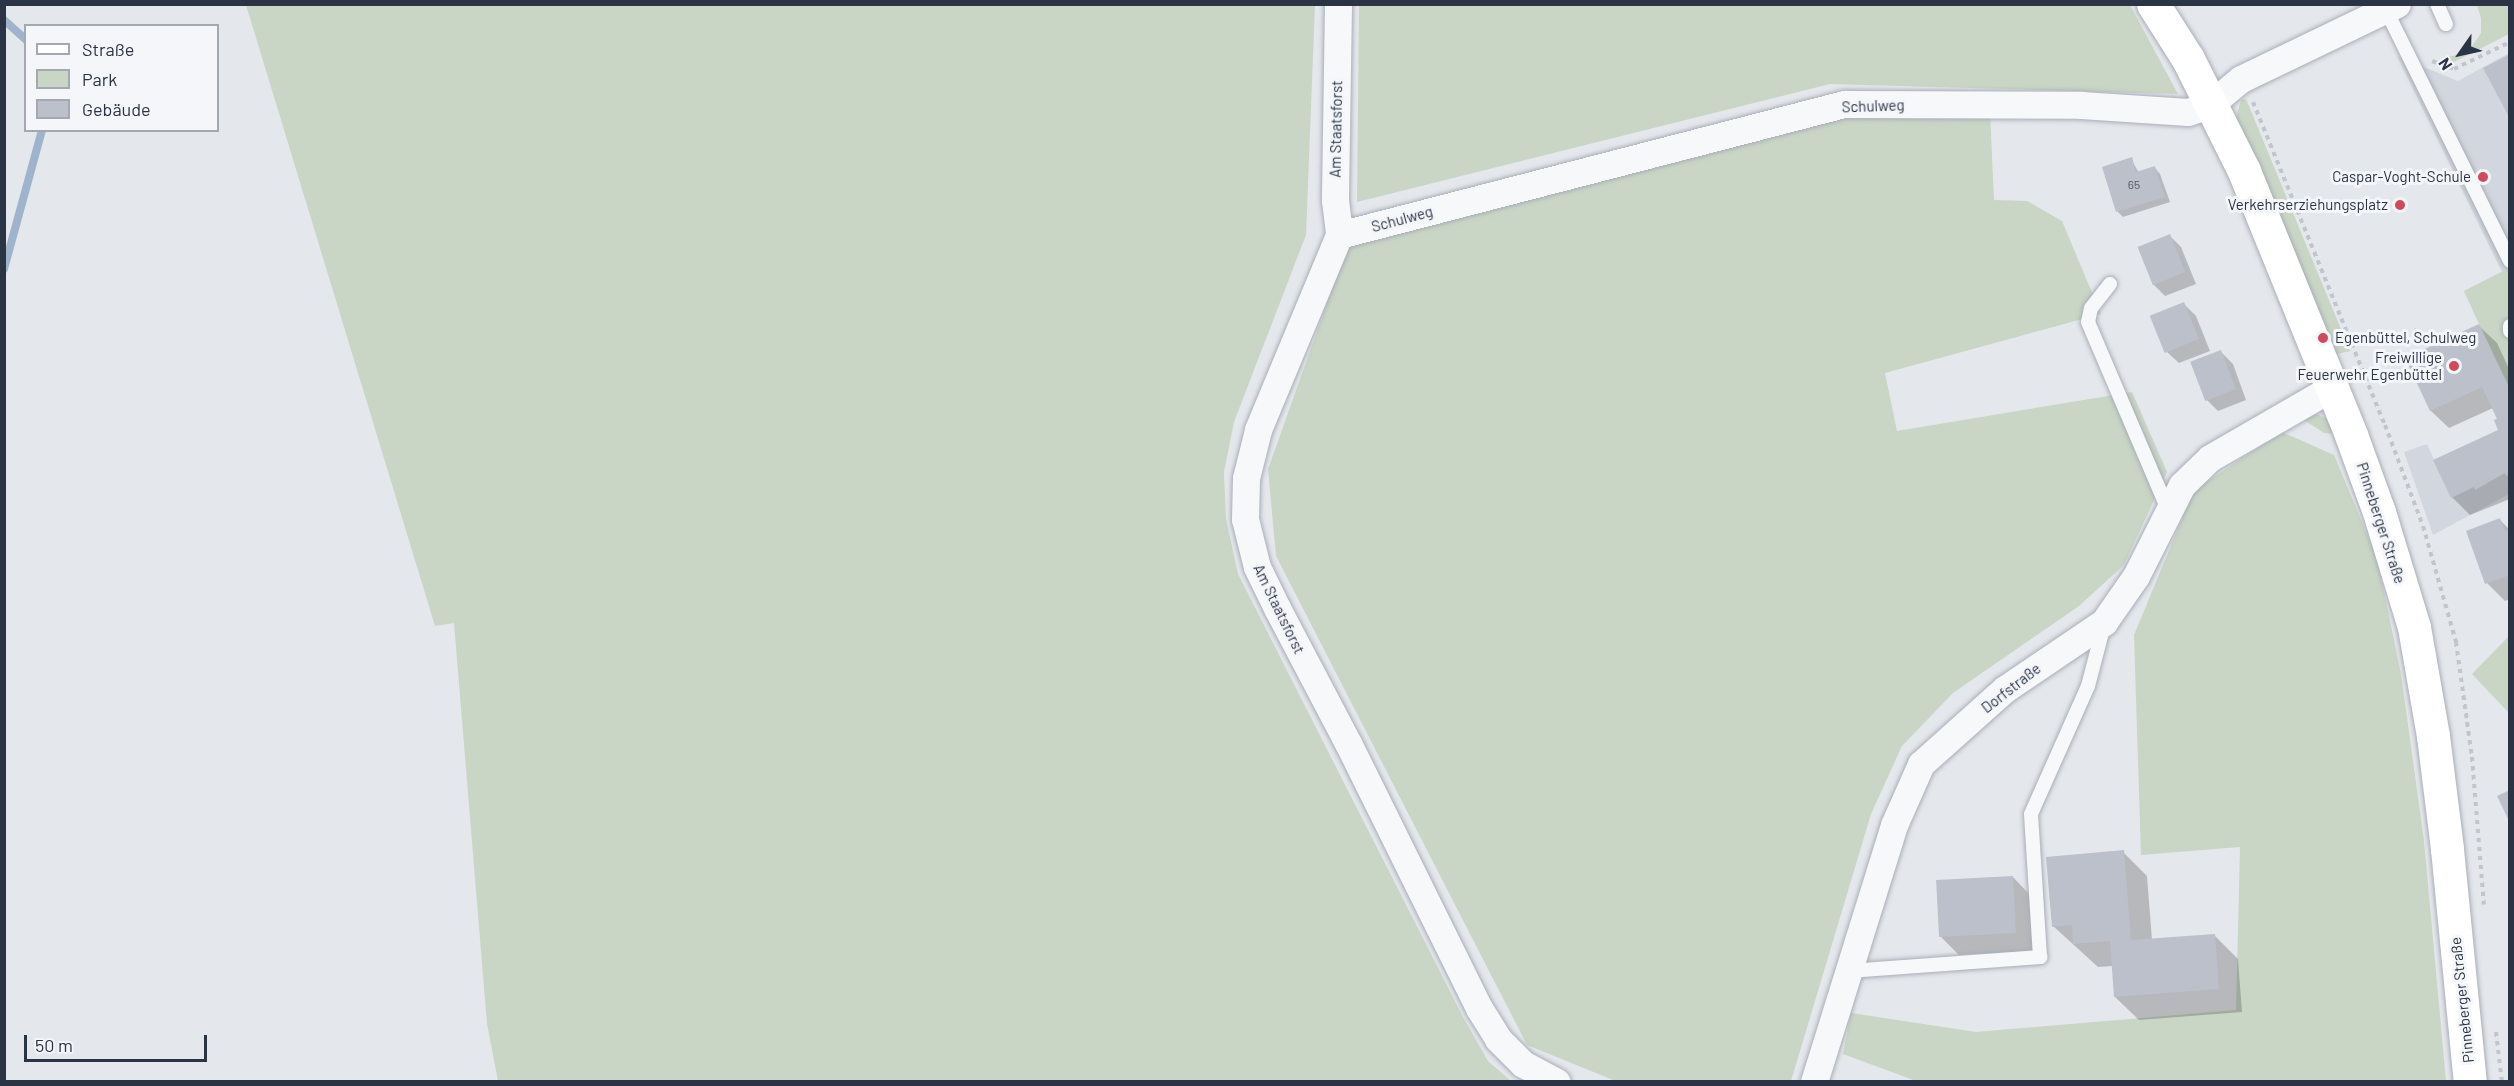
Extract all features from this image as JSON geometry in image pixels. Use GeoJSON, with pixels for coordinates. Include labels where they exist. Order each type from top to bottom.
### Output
{"type":"FeatureCollection","features":[{"type":"Feature","properties":{"kind":"main road","name":"Pinneberger Straße"},"geometry":{"type":"LineString","coordinates":[[2153,4],[2188,60],[2244,171],[2333,387],[2379,512],[2414,627],[2433,736],[2447,849],[2470,1082]]}},
{"type":"Feature","properties":{"kind":"street","name":"Am Staatsforst"},"geometry":{"type":"LineString","coordinates":[[1338,4],[1335,200],[1339,235],[1255,439],[1246,478],[1245,519],[1257,567],[1479,1008],[1498,1039],[1523,1064],[1557,1082]]}},
{"type":"Feature","properties":{"kind":"street","name":"Schulweg"},"geometry":{"type":"LineString","coordinates":[[1339,235],[1844,105],[2081,105],[2188,112],[2211,104],[2241,79],[2391,7]]}},
{"type":"Feature","properties":{"kind":"street","name":"Dorfstraße"},"geometry":{"type":"LineString","coordinates":[[1814,1082],[1894,825],[1921,764],[2006,689],[2104,622],[2136,576],[2182,485],[2210,458],[2315,395],[2333,387]]}},
{"type":"Feature","properties":{"kind":"lane"},"geometry":{"type":"LineString","coordinates":[[2437,4],[2446,24]]}},
{"type":"Feature","properties":{"kind":"lane"},"geometry":{"type":"LineString","coordinates":[[2391,7],[2407,52],[2510,261]]}},
{"type":"Feature","properties":{"kind":"lane"},"geometry":{"type":"LineString","coordinates":[[2110,284],[2091,308],[2088,322],[2169,512]]}},
{"type":"Feature","properties":{"kind":"lane"},"geometry":{"type":"LineString","coordinates":[[1849,971],[2040,957],[2031,814],[2088,686],[2104,622]]}},
{"type":"Feature","properties":{"kind":"path"},"geometry":{"type":"LineString","coordinates":[[2407,52],[2454,69],[2510,42]]}},
{"type":"Feature","properties":{"kind":"path"},"geometry":{"type":"LineString","coordinates":[[2252,100],[2260,93]]}},
{"type":"Feature","properties":{"kind":"shaded area","name":"Caspar-Voght-Schule"},"geometry":{"type":"Polygon","coordinates":[[[2509,53],[2509,389],[2464,291],[2502,272],[2397,56],[2458,81],[2509,53]]]}},
{"type":"Feature","properties":{"kind":"shaded area"},"geometry":{"type":"Polygon","coordinates":[[[2509,413],[2509,494],[2433,535],[2404,452],[2427,444],[2434,460],[2498,430],[2494,420],[2509,413]]]}},
{"type":"Feature","properties":{"kind":"green space"},"geometry":{"type":"Polygon","coordinates":[[[246,5],[1315,5],[1306,235],[1234,422],[1224,472],[1226,519],[1238,574],[1463,1017],[1488,1061],[1511,1081],[498,1081],[487,1024],[454,623],[435,626],[246,5]]]}},
{"type":"Feature","properties":{"kind":"green space"},"geometry":{"type":"Polygon","coordinates":[[[1359,5],[2130,5],[2178,94],[1830,84],[1357,202],[1359,5]]]}},
{"type":"Feature","properties":{"kind":"green space"},"geometry":{"type":"Polygon","coordinates":[[[2477,5],[2509,5],[2509,34],[2448,65],[2444,56],[2453,56],[2470,49],[2481,33],[2481,18],[2477,5]]]}},
{"type":"Feature","properties":{"kind":"green space"},"geometry":{"type":"Polygon","coordinates":[[[2246,99],[2350,351],[2337,354],[2331,348],[2235,122],[2241,100],[2246,99]]]}},
{"type":"Feature","properties":{"kind":"green space"},"geometry":{"type":"Polygon","coordinates":[[[1990,112],[1994,200],[2027,201],[2062,221],[2101,314],[1885,373],[1897,431],[2132,392],[2167,472],[2124,565],[2079,606],[1953,693],[1902,746],[1871,814],[1791,1081],[1618,1082],[1527,1045],[1276,556],[1268,469],[1347,247],[1843,116],[1990,112]]]}},
{"type":"Feature","properties":{"kind":"green space"},"geometry":{"type":"Polygon","coordinates":[[[2509,268],[2509,389],[2464,291],[2509,268]]]}},
{"type":"Feature","properties":{"kind":"green space"},"geometry":{"type":"Polygon","coordinates":[[[2317,414],[2334,423],[2338,434],[2324,433],[2304,420],[2317,414]]]}},
{"type":"Feature","properties":{"kind":"green space"},"geometry":{"type":"Polygon","coordinates":[[[2282,432],[2334,455],[2377,558],[2401,674],[2424,841],[2446,1081],[1916,1081],[1843,1054],[1851,1013],[1976,1032],[2236,1010],[2240,847],[2141,855],[2134,635],[2194,490],[2282,432]]]}},
{"type":"Feature","properties":{"kind":"green space"},"geometry":{"type":"Polygon","coordinates":[[[2509,636],[2509,713],[2472,674],[2509,636]]]}},
{"type":"Feature","properties":{"kind":"building"},"geometry":{"type":"Polygon","coordinates":[[[2510,54],[2510,119],[2483,68],[2510,54]]]}},
{"type":"Feature","properties":{"kind":"building"},"geometry":{"type":"Polygon","coordinates":[[[2132,157],[2136,172],[2155,166],[2165,197],[2116,212],[2102,167],[2132,157]]]}},
{"type":"Feature","properties":{"kind":"building"},"geometry":{"type":"Polygon","coordinates":[[[2170,234],[2185,272],[2153,285],[2138,247],[2170,234]]]}},
{"type":"Feature","properties":{"kind":"building"},"geometry":{"type":"Polygon","coordinates":[[[2184,302],[2199,339],[2165,353],[2150,316],[2184,302]]]}},
{"type":"Feature","properties":{"kind":"building","name":"Freiwillige Feuerwehr Egenbüttel"},"geometry":{"type":"Polygon","coordinates":[[[2479,324],[2510,389],[2510,474],[2506,476],[2505,473],[2475,490],[2474,487],[2451,498],[2433,460],[2498,430],[2494,420],[2497,419],[2482,387],[2430,411],[2405,358],[2479,324]]]}},
{"type":"Feature","properties":{"kind":"building"},"geometry":{"type":"Polygon","coordinates":[[[2221,350],[2236,389],[2205,401],[2190,362],[2221,350]]]}},
{"type":"Feature","properties":{"kind":"building"},"geometry":{"type":"Polygon","coordinates":[[[2500,518],[2505,531],[2510,529],[2510,575],[2485,584],[2466,531],[2500,518]]]}},
{"type":"Feature","properties":{"kind":"building"},"geometry":{"type":"Polygon","coordinates":[[[2510,790],[2510,823],[2497,796],[2510,790]]]}},
{"type":"Feature","properties":{"kind":"building"},"geometry":{"type":"Polygon","coordinates":[[[2124,850],[2131,940],[2215,934],[2219,989],[2114,997],[2110,941],[2073,944],[2072,925],[2052,927],[2046,857],[2124,850]]]}},
{"type":"Feature","properties":{"kind":"building"},"geometry":{"type":"Polygon","coordinates":[[[2013,876],[2016,933],[1939,937],[1936,880],[2013,876]]]}},
{"type":"Feature","properties":{"kind":"waterway"},"geometry":{"type":"LineString","coordinates":[[4,20],[24,38]]}},
{"type":"Feature","properties":{"kind":"waterway"},"geometry":{"type":"LineString","coordinates":[[4,269],[41,132]]}},
{"type":"Feature","properties":{"kind":"place","name":"Caspar-Voght-Schule"},"geometry":{"type":"Point","coordinates":[2483,177]}},
{"type":"Feature","properties":{"kind":"place","name":"Verkehrserziehungsplatz"},"geometry":{"type":"Point","coordinates":[2400,205]}},
{"type":"Feature","properties":{"kind":"place","name":"Egenbüttel, Schulweg"},"geometry":{"type":"Point","coordinates":[2323,338]}},
{"type":"Feature","properties":{"kind":"place","name":"Freiwillige Feuerwehr Egenbüttel"},"geometry":{"type":"Point","coordinates":[2454,366]}}]}
